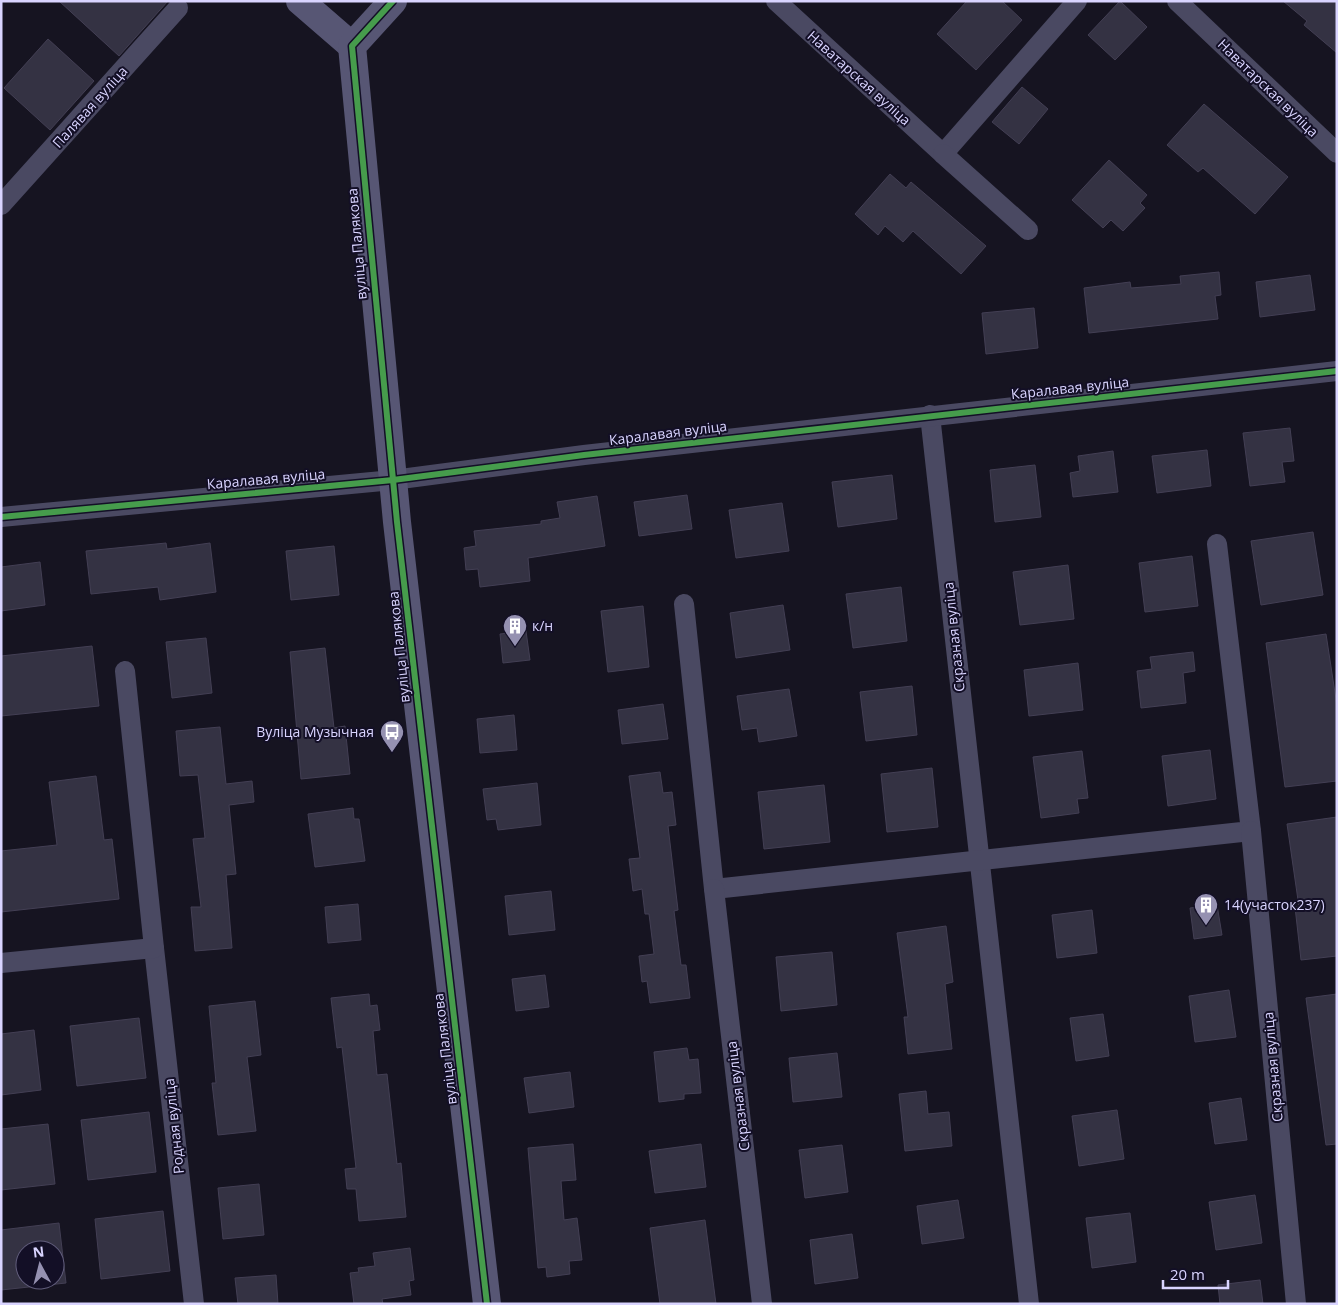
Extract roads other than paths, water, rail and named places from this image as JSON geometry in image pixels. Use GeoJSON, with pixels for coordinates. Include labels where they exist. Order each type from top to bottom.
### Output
{"type":"FeatureCollection","features":[{"type":"Feature","properties":{"kind":"street"},"geometry":{"type":"LineString","coordinates":[[300,1],[352,46],[393,1]]}},
{"type":"Feature","properties":{"kind":"street","name":"Наватарская вуліца"},"geometry":{"type":"LineString","coordinates":[[776,1],[1028,230]]}},
{"type":"Feature","properties":{"kind":"street"},"geometry":{"type":"LineString","coordinates":[[943,154],[1077,1]]}},
{"type":"Feature","properties":{"kind":"street","name":"Наватарская вуліца"},"geometry":{"type":"LineString","coordinates":[[1177,1],[1337,153]]}},
{"type":"Feature","properties":{"kind":"street","name":"Палявая вуліца"},"geometry":{"type":"LineString","coordinates":[[1,205],[178,8]]}},
{"type":"Feature","properties":{"kind":"street","name":"вуліца Палякова"},"geometry":{"type":"LineString","coordinates":[[352,46],[393,480],[488,1304]]}},
{"type":"Feature","properties":{"kind":"street","name":"Каралавая вуліца"},"geometry":{"type":"LineString","coordinates":[[1,517],[393,480],[930,415],[1337,371]]}},
{"type":"Feature","properties":{"kind":"street","name":"Скразная вуліца"},"geometry":{"type":"LineString","coordinates":[[930,415],[1029,1304]]}},
{"type":"Feature","properties":{"kind":"street","name":"Скразная вуліца"},"geometry":{"type":"LineString","coordinates":[[1217,544],[1251,831],[1296,1304]]}},
{"type":"Feature","properties":{"kind":"street","name":"Скразная вуліца"},"geometry":{"type":"LineString","coordinates":[[684,604],[714,889],[762,1304]]}},
{"type":"Feature","properties":{"kind":"street","name":"Родная вуліца"},"geometry":{"type":"LineString","coordinates":[[124,671],[194,1304]]}},
{"type":"Feature","properties":{"kind":"street"},"geometry":{"type":"LineString","coordinates":[[714,889],[1251,831]]}},
{"type":"Feature","properties":{"kind":"street"},"geometry":{"type":"LineString","coordinates":[[1,963],[154,948]]}},
{"type":"Feature","properties":{"kind":"place","name":"к/н"},"geometry":{"type":"Point","coordinates":[515,647]}},
{"type":"Feature","properties":{"kind":"place","name":"Вуліца Музычная"},"geometry":{"type":"Point","coordinates":[392,753]}},
{"type":"Feature","properties":{"kind":"place","name":"14(участок237)"},"geometry":{"type":"Point","coordinates":[1206,926]}}]}
